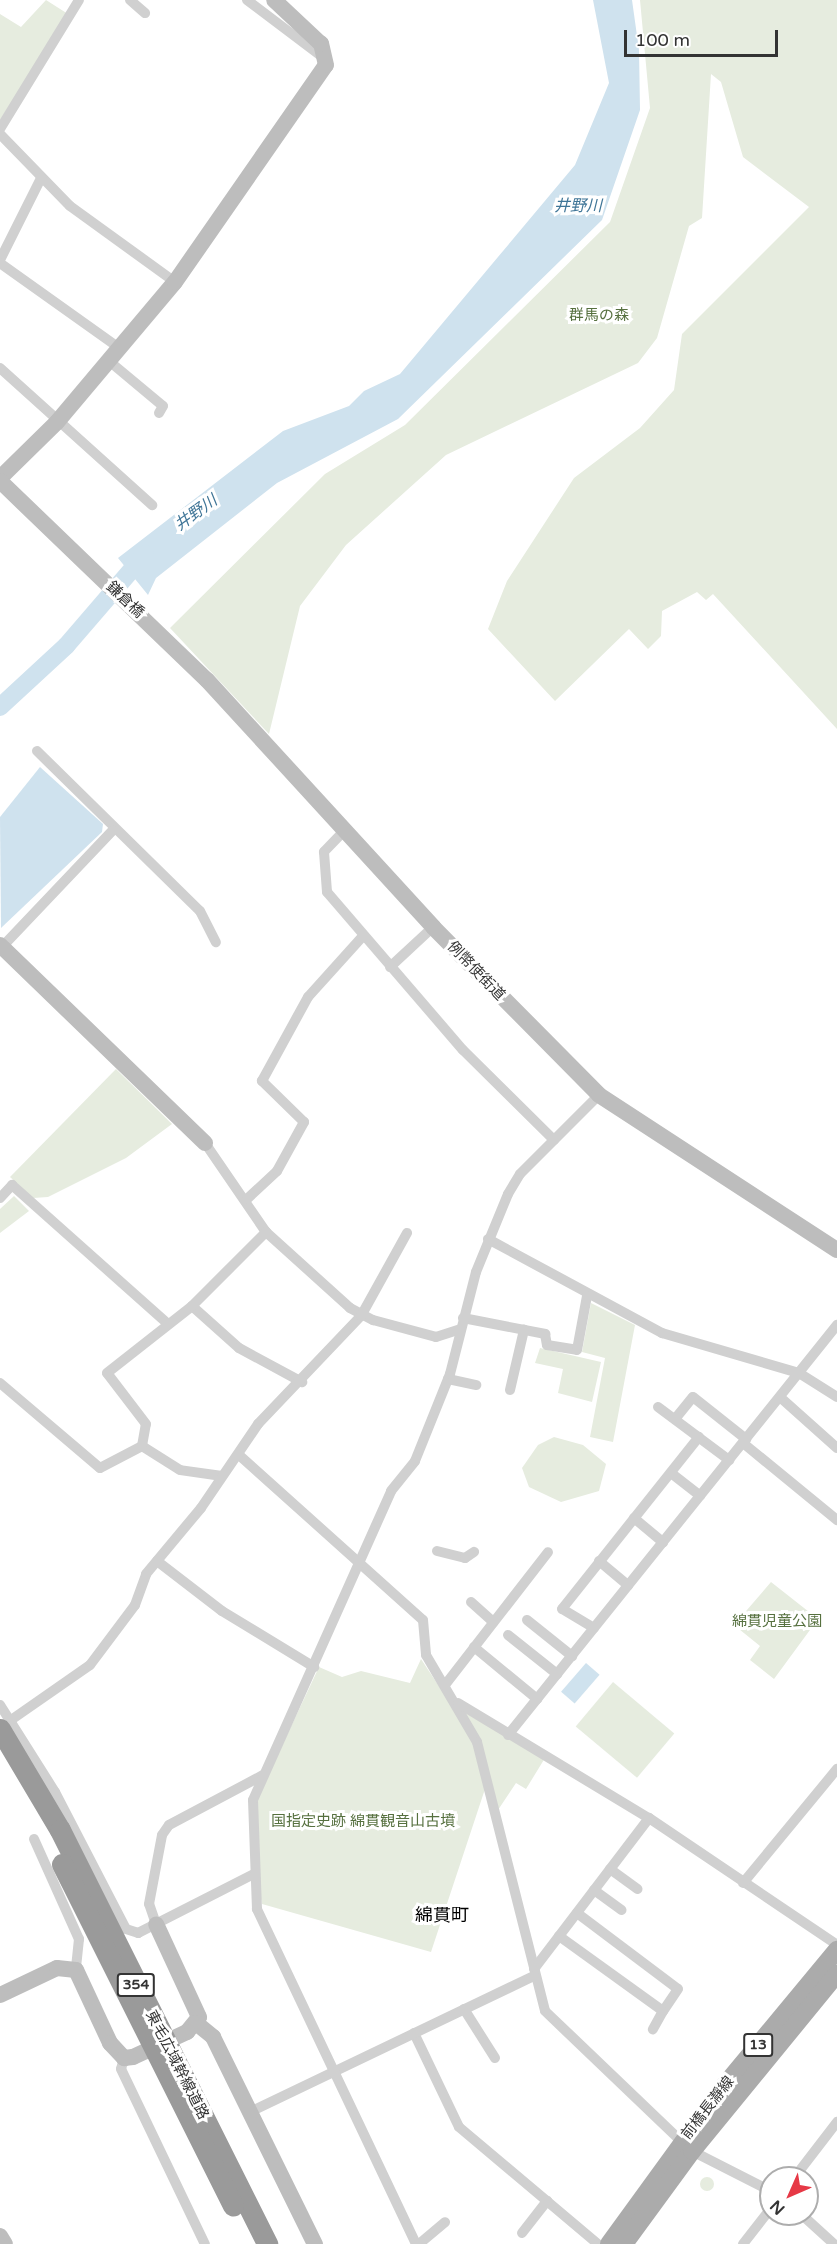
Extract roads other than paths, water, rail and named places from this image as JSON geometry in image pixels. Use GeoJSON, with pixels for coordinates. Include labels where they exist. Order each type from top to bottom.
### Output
{"type":"FeatureCollection","features":[{"type":"Feature","properties":{"kind":"highway","name":"東毛広域幹線道路"},"geometry":{"type":"LineString","coordinates":[[5,1725],[56,1821],[158,2045],[253,2244]]}},
{"type":"Feature","properties":{"kind":"highway","name":"東毛広域幹線道路"},"geometry":{"type":"LineString","coordinates":[[0,1749],[50,1837],[158,2045],[267,2244]]}},
{"type":"Feature","properties":{"kind":"main road","name":"前橋長瀞線"},"geometry":{"type":"LineString","coordinates":[[609,2244],[837,1950]]}},
{"type":"Feature","properties":{"kind":"main road","name":"前橋長瀞線"},"geometry":{"type":"LineString","coordinates":[[624,2244],[687,2146],[837,1974]]}},
{"type":"Feature","properties":{"kind":"street"},"geometry":{"type":"LineString","coordinates":[[0,129],[79,0]]}},
{"type":"Feature","properties":{"kind":"street"},"geometry":{"type":"LineString","coordinates":[[130,0],[145,13]]}},
{"type":"Feature","properties":{"kind":"street"},"geometry":{"type":"LineString","coordinates":[[247,0],[328,61]]}},
{"type":"Feature","properties":{"kind":"street"},"geometry":{"type":"LineString","coordinates":[[274,0],[321,44],[328,61]]}},
{"type":"Feature","properties":{"kind":"street"},"geometry":{"type":"LineString","coordinates":[[0,480],[57,422],[175,282],[328,61]]}},
{"type":"Feature","properties":{"kind":"street"},"geometry":{"type":"LineString","coordinates":[[0,134],[70,206],[175,282]]}},
{"type":"Feature","properties":{"kind":"street"},"geometry":{"type":"LineString","coordinates":[[42,177],[0,261],[114,354],[163,406],[159,413]]}},
{"type":"Feature","properties":{"kind":"street"},"geometry":{"type":"LineString","coordinates":[[0,368],[57,422],[152,505]]}},
{"type":"Feature","properties":{"kind":"street","name":"鎌倉橋"},"geometry":{"type":"LineString","coordinates":[[0,480],[164,636]]}},
{"type":"Feature","properties":{"kind":"street","name":"例幣使街道"},"geometry":{"type":"LineString","coordinates":[[164,636],[433,927],[599,1095],[837,1250]]}},
{"type":"Feature","properties":{"kind":"street"},"geometry":{"type":"LineString","coordinates":[[37,751],[113,830],[200,911],[216,942]]}},
{"type":"Feature","properties":{"kind":"street"},"geometry":{"type":"LineString","coordinates":[[113,830],[1,946],[205,1143],[247,1199],[266,1232],[361,1316],[436,1337],[462,1323],[545,1334],[547,1345],[577,1350],[587,1296]]}},
{"type":"Feature","properties":{"kind":"street"},"geometry":{"type":"LineString","coordinates":[[344,831],[324,852],[323,872],[327,892],[362,937],[554,1140]]}},
{"type":"Feature","properties":{"kind":"street"},"geometry":{"type":"LineString","coordinates":[[390,967],[433,927]]}},
{"type":"Feature","properties":{"kind":"street"},"geometry":{"type":"LineString","coordinates":[[247,1199],[277,1171],[304,1122],[262,1082],[308,998],[362,937]]}},
{"type":"Feature","properties":{"kind":"street"},"geometry":{"type":"LineString","coordinates":[[445,2222],[418,2244],[336,2069],[256,1909],[252,1875],[253,1800],[391,1491],[415,1461],[448,1379],[462,1323],[488,1239],[520,1174],[599,1095]]}},
{"type":"Feature","properties":{"kind":"street"},"geometry":{"type":"LineString","coordinates":[[0,1198],[12,1185],[168,1324]]}},
{"type":"Feature","properties":{"kind":"street"},"geometry":{"type":"LineString","coordinates":[[142,1446],[146,1424],[106,1373],[192,1306],[266,1232]]}},
{"type":"Feature","properties":{"kind":"street"},"geometry":{"type":"LineString","coordinates":[[5,1725],[90,1665],[135,1605],[144,1578],[239,1455],[258,1424],[302,1382],[361,1316],[407,1233]]}},
{"type":"Feature","properties":{"kind":"street"},"geometry":{"type":"LineString","coordinates":[[488,1239],[587,1296],[662,1333],[799,1373],[837,1397]]}},
{"type":"Feature","properties":{"kind":"street"},"geometry":{"type":"LineString","coordinates":[[192,1306],[239,1348],[302,1382]]}},
{"type":"Feature","properties":{"kind":"street"},"geometry":{"type":"LineString","coordinates":[[508,1735],[837,1325]]}},
{"type":"Feature","properties":{"kind":"street"},"geometry":{"type":"LineString","coordinates":[[510,1390],[524,1330]]}},
{"type":"Feature","properties":{"kind":"street"},"geometry":{"type":"LineString","coordinates":[[448,1379],[476,1385]]}},
{"type":"Feature","properties":{"kind":"street"},"geometry":{"type":"LineString","coordinates":[[0,1383],[100,1468],[142,1446]]}},
{"type":"Feature","properties":{"kind":"street"},"geometry":{"type":"LineString","coordinates":[[675,1419],[693,1397],[837,1520]]}},
{"type":"Feature","properties":{"kind":"street"},"geometry":{"type":"LineString","coordinates":[[780,1398],[837,1449]]}},
{"type":"Feature","properties":{"kind":"street"},"geometry":{"type":"LineString","coordinates":[[658,1407],[729,1460]]}},
{"type":"Feature","properties":{"kind":"street"},"geometry":{"type":"LineString","coordinates":[[594,1628],[562,1609],[699,1437]]}},
{"type":"Feature","properties":{"kind":"street"},"geometry":{"type":"LineString","coordinates":[[142,1446],[180,1470],[222,1476]]}},
{"type":"Feature","properties":{"kind":"street"},"geometry":{"type":"LineString","coordinates":[[239,1455],[357,1563],[417,1612],[426,1655],[457,1703],[477,1742],[534,1972],[555,2025],[687,2146],[759,2185]]}},
{"type":"Feature","properties":{"kind":"street"},"geometry":{"type":"LineString","coordinates":[[671,1473],[700,1496]]}},
{"type":"Feature","properties":{"kind":"street"},"geometry":{"type":"LineString","coordinates":[[634,1518],[663,1542]]}},
{"type":"Feature","properties":{"kind":"street"},"geometry":{"type":"LineString","coordinates":[[437,1551],[465,1558],[474,1552]]}},
{"type":"Feature","properties":{"kind":"street"},"geometry":{"type":"LineString","coordinates":[[445,1685],[548,1552]]}},
{"type":"Feature","properties":{"kind":"street"},"geometry":{"type":"LineString","coordinates":[[158,1561],[222,1611],[314,1667]]}},
{"type":"Feature","properties":{"kind":"street"},"geometry":{"type":"LineString","coordinates":[[599,1561],[628,1585]]}},
{"type":"Feature","properties":{"kind":"street"},"geometry":{"type":"LineString","coordinates":[[471,1602],[494,1622]]}},
{"type":"Feature","properties":{"kind":"street"},"geometry":{"type":"LineString","coordinates":[[527,1620],[572,1656]]}},
{"type":"Feature","properties":{"kind":"street"},"geometry":{"type":"LineString","coordinates":[[508,1635],[557,1674]]}},
{"type":"Feature","properties":{"kind":"street"},"geometry":{"type":"LineString","coordinates":[[474,1647],[537,1699]]}},
{"type":"Feature","properties":{"kind":"street"},"geometry":{"type":"LineString","coordinates":[[457,1703],[649,1818],[837,1945]]}},
{"type":"Feature","properties":{"kind":"street"},"geometry":{"type":"LineString","coordinates":[[0,1705],[5,1725],[126,1929],[138,1933],[252,1875]]}},
{"type":"Feature","properties":{"kind":"street"},"geometry":{"type":"LineString","coordinates":[[743,1882],[837,1769]]}},
{"type":"Feature","properties":{"kind":"street"},"geometry":{"type":"LineString","coordinates":[[263,1775],[169,1825],[162,1835],[149,1904],[156,1924],[195,1999],[196,2023],[213,2037],[252,2111],[315,2244]]}},
{"type":"Feature","properties":{"kind":"street"},"geometry":{"type":"LineString","coordinates":[[252,2111],[464,2009],[534,1972],[649,1818]]}},
{"type":"Feature","properties":{"kind":"street"},"geometry":{"type":"LineString","coordinates":[[34,1839],[79,1939],[76,1970],[110,2043],[124,2058]]}},
{"type":"Feature","properties":{"kind":"street"},"geometry":{"type":"LineString","coordinates":[[610,1869],[638,1889]]}},
{"type":"Feature","properties":{"kind":"street"},"geometry":{"type":"LineString","coordinates":[[594,1890],[622,1910]]}},
{"type":"Feature","properties":{"kind":"street"},"geometry":{"type":"LineString","coordinates":[[577,1913],[678,1989],[653,2029]]}},
{"type":"Feature","properties":{"kind":"street"},"geometry":{"type":"LineString","coordinates":[[559,1936],[663,2011]]}},
{"type":"Feature","properties":{"kind":"street"},"geometry":{"type":"LineString","coordinates":[[0,1995],[57,1968],[76,1970]]}},
{"type":"Feature","properties":{"kind":"street"},"geometry":{"type":"LineString","coordinates":[[464,2009],[495,2058]]}},
{"type":"Feature","properties":{"kind":"street"},"geometry":{"type":"LineString","coordinates":[[124,2058],[158,2045],[196,2023]]}},
{"type":"Feature","properties":{"kind":"street"},"geometry":{"type":"LineString","coordinates":[[414,2033],[459,2127],[598,2244]]}},
{"type":"Feature","properties":{"kind":"street"},"geometry":{"type":"LineString","coordinates":[[124,2058],[121,2070],[205,2244]]}},
{"type":"Feature","properties":{"kind":"street"},"geometry":{"type":"LineString","coordinates":[[803,2166],[837,2122]]}},
{"type":"Feature","properties":{"kind":"street"},"geometry":{"type":"LineString","coordinates":[[522,2233],[547,2201]]}},
{"type":"Feature","properties":{"kind":"street"},"geometry":{"type":"LineString","coordinates":[[743,2244],[759,2223]]}},
{"type":"Feature","properties":{"kind":"street"},"geometry":{"type":"LineString","coordinates":[[814,2226],[834,2244]]}},
{"type":"Feature","properties":{"kind":"street"},"geometry":{"type":"LineString","coordinates":[[0,2236],[5,2244]]}},
{"type":"Feature","properties":{"kind":"water","name":"井野川"},"geometry":{"type":"Polygon","coordinates":[[[593,0],[632,0],[639,50],[640,110],[602,220],[398,419],[277,483],[156,578],[148,595],[118,558],[283,431],[349,406],[364,391],[400,374],[575,165],[609,83],[593,0]]]}},
{"type":"Feature","properties":{"kind":"water"},"geometry":{"type":"Polygon","coordinates":[[[40,767],[103,824],[102,832],[1,928],[0,817],[40,767]]]}},
{"type":"Feature","properties":{"kind":"water"},"geometry":{"type":"Polygon","coordinates":[[[586,1663],[600,1675],[575,1703],[561,1692],[586,1663]]]}},
{"type":"Feature","properties":{"kind":"waterway","name":"井野川"},"geometry":{"type":"LineString","coordinates":[[0,707],[66,646],[145,554]]}},
{"type":"Feature","properties":{"kind":"district","name":"綿貫町"},"geometry":{"type":"Point","coordinates":[442,1915]}},
{"type":"Feature","properties":{"kind":"park label","name":"群馬の森"},"geometry":{"type":"Point","coordinates":[599,316]}},
{"type":"Feature","properties":{"kind":"park label","name":"綿貫児童公園"},"geometry":{"type":"Point","coordinates":[777,1622]}},
{"type":"Feature","properties":{"kind":"park label","name":"国指定史跡 綿貫観音山古墳"},"geometry":{"type":"Point","coordinates":[363,1822]}}]}
